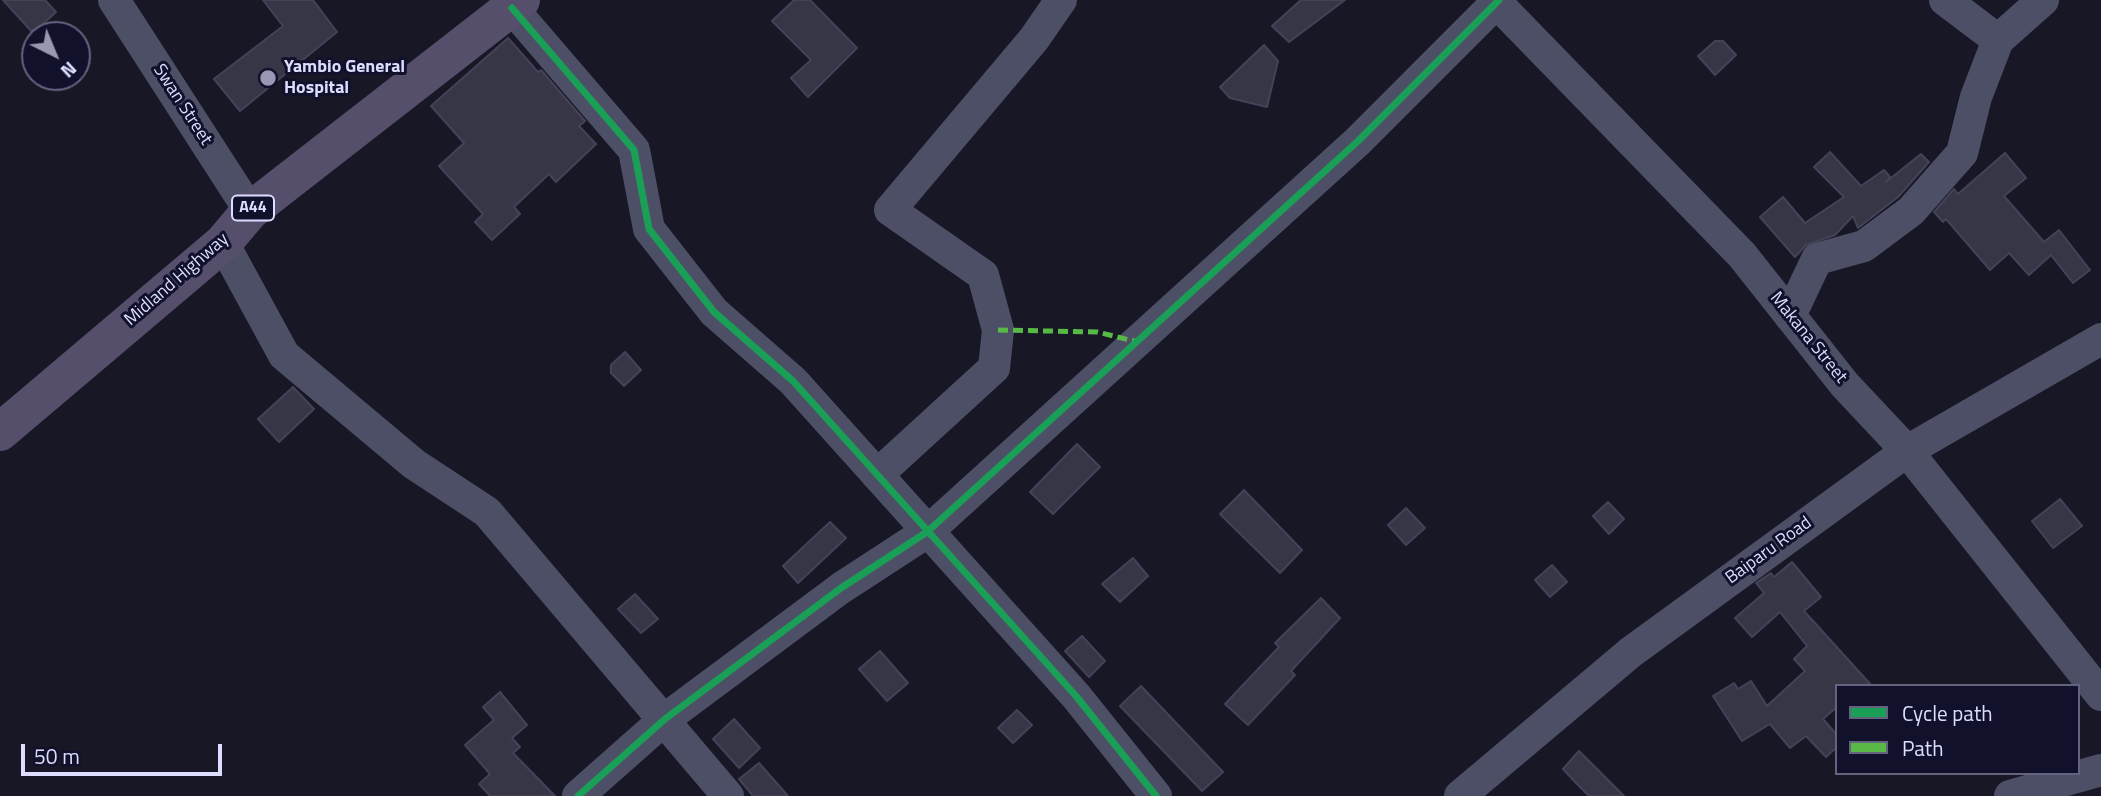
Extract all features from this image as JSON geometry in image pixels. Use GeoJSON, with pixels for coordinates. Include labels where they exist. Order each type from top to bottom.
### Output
{"type":"FeatureCollection","features":[{"type":"Feature","properties":{"kind":"main road","name":"Midland Highway"},"geometry":{"type":"LineString","coordinates":[[0,432],[223,243],[250,211],[517,4]]}},
{"type":"Feature","properties":{"kind":"street","name":"Swan Street"},"geometry":{"type":"LineString","coordinates":[[114,0],[250,211]]}},
{"type":"Feature","properties":{"kind":"street"},"geometry":{"type":"LineString","coordinates":[[877,475],[994,368],[998,330],[983,275],[890,210],[1034,39],[1061,0]]}},
{"type":"Feature","properties":{"kind":"street"},"geometry":{"type":"LineString","coordinates":[[1945,0],[1998,40]]}},
{"type":"Feature","properties":{"kind":"street"},"geometry":{"type":"LineString","coordinates":[[1790,316],[1817,259],[1864,246],[1911,211],[1962,153],[1976,97],[1998,40],[2043,0]]}},
{"type":"Feature","properties":{"kind":"street"},"geometry":{"type":"LineString","coordinates":[[578,796],[665,719],[841,588],[927,532],[1357,142],[1496,1]]}},
{"type":"Feature","properties":{"kind":"street","name":"Makana Street"},"geometry":{"type":"LineString","coordinates":[[1496,1],[1742,255],[1845,384],[1907,451],[2101,695]]}},
{"type":"Feature","properties":{"kind":"street"},"geometry":{"type":"LineString","coordinates":[[517,4],[634,150],[649,229],[715,312],[793,381],[1076,696],[1156,796]]}},
{"type":"Feature","properties":{"kind":"street"},"geometry":{"type":"LineString","coordinates":[[223,243],[284,355],[414,464],[487,512],[728,796]]}},
{"type":"Feature","properties":{"kind":"street","name":"Baiparu Road"},"geometry":{"type":"LineString","coordinates":[[1460,796],[1630,652],[1907,451],[2101,339]]}},
{"type":"Feature","properties":{"kind":"street"},"geometry":{"type":"LineString","coordinates":[[2010,796],[2101,770]]}},
{"type":"Feature","properties":{"kind":"building"},"geometry":{"type":"Polygon","coordinates":[[[3,0],[45,0],[56,12],[46,21],[22,21],[3,0]]]}},
{"type":"Feature","properties":{"kind":"building"},"geometry":{"type":"Polygon","coordinates":[[[263,0],[313,0],[337,32],[240,111],[214,79],[283,26],[263,0]]]}},
{"type":"Feature","properties":{"kind":"building"},"geometry":{"type":"Polygon","coordinates":[[[794,0],[810,0],[857,48],[808,97],[791,78],[811,60],[772,21],[794,0]]]}},
{"type":"Feature","properties":{"kind":"building"},"geometry":{"type":"Polygon","coordinates":[[[1301,0],[1345,0],[1289,42],[1272,26],[1301,0]]]}},
{"type":"Feature","properties":{"kind":"building"},"geometry":{"type":"Polygon","coordinates":[[[508,38],[538,72],[541,70],[585,121],[579,126],[596,144],[556,182],[549,174],[514,207],[520,214],[492,240],[475,222],[483,214],[439,166],[464,143],[431,106],[508,38]]]}},
{"type":"Feature","properties":{"kind":"building"},"geometry":{"type":"Polygon","coordinates":[[[1715,41],[1723,41],[1736,55],[1715,75],[1698,56],[1715,41]]]}},
{"type":"Feature","properties":{"kind":"building"},"geometry":{"type":"Polygon","coordinates":[[[1264,45],[1278,61],[1267,107],[1230,98],[1220,87],[1264,45]]]}},
{"type":"Feature","properties":{"kind":"building"},"geometry":{"type":"Polygon","coordinates":[[[1830,152],[1861,186],[1884,170],[1890,177],[1886,182],[1921,154],[1929,162],[1898,197],[1858,228],[1853,216],[1835,235],[1806,245],[1795,257],[1760,217],[1783,197],[1805,223],[1844,197],[1814,167],[1830,152]]]}},
{"type":"Feature","properties":{"kind":"building"},"geometry":{"type":"Polygon","coordinates":[[[2005,153],[2026,178],[2004,196],[2044,242],[2059,230],[2090,270],[2073,283],[2051,255],[2029,275],[2009,253],[1990,270],[1946,219],[1943,222],[1934,212],[1954,189],[1958,194],[2005,153]]]}},
{"type":"Feature","properties":{"kind":"building"},"geometry":{"type":"Polygon","coordinates":[[[625,352],[641,370],[624,386],[611,373],[611,365],[625,352]]]}},
{"type":"Feature","properties":{"kind":"building"},"geometry":{"type":"Polygon","coordinates":[[[293,387],[314,409],[279,442],[258,419],[293,387]]]}},
{"type":"Feature","properties":{"kind":"building"},"geometry":{"type":"Polygon","coordinates":[[[1077,444],[1100,467],[1053,514],[1030,492],[1077,444]]]}},
{"type":"Feature","properties":{"kind":"building"},"geometry":{"type":"Polygon","coordinates":[[[1244,490],[1302,550],[1280,573],[1220,514],[1244,490]]]}},
{"type":"Feature","properties":{"kind":"building"},"geometry":{"type":"Polygon","coordinates":[[[2060,499],[2082,526],[2053,548],[2032,521],[2060,499]]]}},
{"type":"Feature","properties":{"kind":"building"},"geometry":{"type":"Polygon","coordinates":[[[1608,502],[1624,519],[1609,534],[1593,516],[1608,502]]]}},
{"type":"Feature","properties":{"kind":"building"},"geometry":{"type":"Polygon","coordinates":[[[1406,508],[1425,528],[1406,545],[1388,525],[1406,508]]]}},
{"type":"Feature","properties":{"kind":"building"},"geometry":{"type":"Polygon","coordinates":[[[830,522],[846,538],[798,583],[783,566],[830,522]]]}},
{"type":"Feature","properties":{"kind":"building"},"geometry":{"type":"Polygon","coordinates":[[[1133,558],[1148,576],[1120,602],[1102,584],[1133,558]]]}},
{"type":"Feature","properties":{"kind":"building"},"geometry":{"type":"Polygon","coordinates":[[[1792,562],[1821,597],[1804,611],[1870,684],[1835,684],[1835,709],[1823,719],[1835,733],[1835,749],[1826,757],[1806,736],[1790,748],[1770,724],[1742,741],[1713,696],[1734,683],[1738,689],[1751,681],[1767,706],[1805,671],[1794,659],[1807,646],[1780,612],[1752,637],[1735,618],[1764,593],[1756,583],[1771,573],[1774,577],[1792,562]]]}},
{"type":"Feature","properties":{"kind":"building"},"geometry":{"type":"Polygon","coordinates":[[[1552,565],[1567,582],[1550,597],[1535,580],[1552,565]]]}},
{"type":"Feature","properties":{"kind":"building"},"geometry":{"type":"Polygon","coordinates":[[[635,594],[658,619],[641,633],[618,609],[635,594]]]}},
{"type":"Feature","properties":{"kind":"building"},"geometry":{"type":"Polygon","coordinates":[[[1321,598],[1340,618],[1291,671],[1295,675],[1248,725],[1225,704],[1279,647],[1275,643],[1321,598]]]}},
{"type":"Feature","properties":{"kind":"building"},"geometry":{"type":"Polygon","coordinates":[[[1082,636],[1105,661],[1089,677],[1065,651],[1082,636]]]}},
{"type":"Feature","properties":{"kind":"building"},"geometry":{"type":"Polygon","coordinates":[[[880,651],[908,683],[887,701],[859,669],[880,651]]]}},
{"type":"Feature","properties":{"kind":"building"},"geometry":{"type":"Polygon","coordinates":[[[1141,686],[1223,772],[1202,791],[1120,706],[1141,686]]]}},
{"type":"Feature","properties":{"kind":"building"},"geometry":{"type":"Polygon","coordinates":[[[500,692],[527,725],[512,738],[520,747],[513,753],[555,796],[490,796],[479,784],[490,774],[465,745],[494,720],[483,707],[500,692]]]}},
{"type":"Feature","properties":{"kind":"building"},"geometry":{"type":"Polygon","coordinates":[[[1017,710],[1032,725],[1013,743],[998,728],[1017,710]]]}},
{"type":"Feature","properties":{"kind":"building"},"geometry":{"type":"Polygon","coordinates":[[[734,719],[760,748],[739,768],[713,739],[734,719]]]}},
{"type":"Feature","properties":{"kind":"building"},"geometry":{"type":"Polygon","coordinates":[[[1579,751],[1624,796],[1589,796],[1576,783],[1563,769],[1579,751]]]}},
{"type":"Feature","properties":{"kind":"building"},"geometry":{"type":"Polygon","coordinates":[[[759,763],[788,796],[753,796],[739,779],[759,763]]]}},
{"type":"Feature","properties":{"kind":"marked path"},"geometry":{"type":"LineString","coordinates":[[998,330],[1097,332],[1138,342]]}},
{"type":"Feature","properties":{"kind":"cycle path"},"geometry":{"type":"LineString","coordinates":[[578,796],[665,719],[841,588],[927,532],[1357,142],[1499,0]]}},
{"type":"Feature","properties":{"kind":"cycle path"},"geometry":{"type":"LineString","coordinates":[[512,8],[634,150],[649,229],[714,312],[793,381],[1076,696],[1156,796]]}},
{"type":"Feature","properties":{"kind":"place","name":"Yambio General Hospital"},"geometry":{"type":"Point","coordinates":[268,78]}}]}
